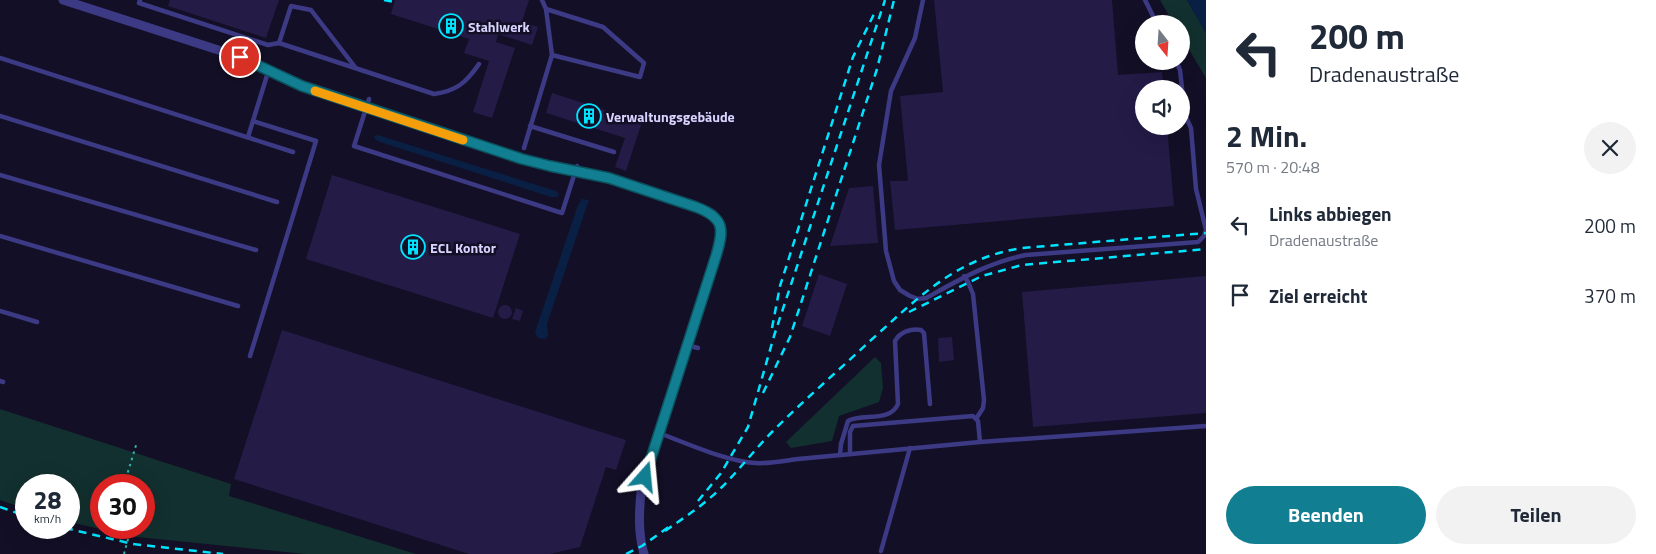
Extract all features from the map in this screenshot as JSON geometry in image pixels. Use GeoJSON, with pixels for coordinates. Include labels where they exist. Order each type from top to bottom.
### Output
{"type":"FeatureCollection","features":[{"type":"Feature","properties":{"kind":"street"},"geometry":{"type":"LineString","coordinates":[[63,0],[240,57],[270,69],[302,86],[366,108],[522,159],[576,169],[609,178],[713,214],[719,222],[721,230],[720,242],[641,492],[640,537],[644,554]]}},
{"type":"Feature","properties":{"kind":"lane"},"geometry":{"type":"LineString","coordinates":[[140,0],[139,3],[268,45],[279,43],[434,94],[449,92],[460,85],[471,76],[479,64]]}},
{"type":"Feature","properties":{"kind":"lane"},"geometry":{"type":"LineString","coordinates":[[524,148],[552,55],[546,9],[542,0]]}},
{"type":"Feature","properties":{"kind":"lane"},"geometry":{"type":"LineString","coordinates":[[923,0],[915,38],[891,91],[879,165],[886,251],[894,281],[900,290],[918,299],[926,298],[964,276],[1009,258],[1026,255],[1198,242],[1202,239],[1206,230],[1196,189],[1191,128],[1184,115],[1180,70]]}},
{"type":"Feature","properties":{"kind":"lane"},"geometry":{"type":"LineString","coordinates":[[1145,0],[1152,15]]}},
{"type":"Feature","properties":{"kind":"lane"},"geometry":{"type":"LineString","coordinates":[[279,43],[292,6],[310,10],[356,68]]}},
{"type":"Feature","properties":{"kind":"lane"},"geometry":{"type":"LineString","coordinates":[[546,9],[603,27],[644,63],[640,77],[552,55]]}},
{"type":"Feature","properties":{"kind":"lane"},"geometry":{"type":"LineString","coordinates":[[0,58],[293,152]]}},
{"type":"Feature","properties":{"kind":"lane"},"geometry":{"type":"LineString","coordinates":[[248,137],[270,69]]}},
{"type":"Feature","properties":{"kind":"lane"},"geometry":{"type":"LineString","coordinates":[[370,98],[354,146],[562,213],[576,169]]}},
{"type":"Feature","properties":{"kind":"lane"},"geometry":{"type":"LineString","coordinates":[[0,116],[278,202]]}},
{"type":"Feature","properties":{"kind":"lane"},"geometry":{"type":"LineString","coordinates":[[250,356],[316,141],[253,121]]}},
{"type":"Feature","properties":{"kind":"lane"},"geometry":{"type":"LineString","coordinates":[[530,126],[614,152]]}},
{"type":"Feature","properties":{"kind":"lane"},"geometry":{"type":"LineString","coordinates":[[0,175],[256,250]]}},
{"type":"Feature","properties":{"kind":"lane"},"geometry":{"type":"LineString","coordinates":[[0,236],[238,306]]}},
{"type":"Feature","properties":{"kind":"lane"},"geometry":{"type":"LineString","coordinates":[[964,276],[973,294],[984,400],[983,408],[976,419]]}},
{"type":"Feature","properties":{"kind":"lane"},"geometry":{"type":"LineString","coordinates":[[0,311],[37,322]]}},
{"type":"Feature","properties":{"kind":"lane"},"geometry":{"type":"LineString","coordinates":[[840,455],[841,444],[848,421],[854,418],[886,415],[896,409],[898,404],[895,341],[911,329],[921,330],[924,333],[930,404]]}},
{"type":"Feature","properties":{"kind":"lane"},"geometry":{"type":"LineString","coordinates":[[687,345],[698,348]]}},
{"type":"Feature","properties":{"kind":"lane"},"geometry":{"type":"LineString","coordinates":[[850,454],[850,432],[853,426],[973,416],[978,422],[980,442]]}},
{"type":"Feature","properties":{"kind":"lane"},"geometry":{"type":"LineString","coordinates":[[659,434],[730,458],[754,463],[776,463],[910,448],[1206,426]]}},
{"type":"Feature","properties":{"kind":"lane"},"geometry":{"type":"LineString","coordinates":[[881,551],[910,448]]}},
{"type":"Feature","properties":{"kind":"path"},"geometry":{"type":"LineString","coordinates":[[127,474],[137,442]]}},
{"type":"Feature","properties":{"kind":"path"},"geometry":{"type":"LineString","coordinates":[[124,554],[129,539]]}},
{"type":"Feature","properties":{"kind":"green space"},"geometry":{"type":"Polygon","coordinates":[[[1160,0],[1187,0],[1206,33],[1206,78],[1190,51],[1190,15],[1169,15],[1160,0]]]}},
{"type":"Feature","properties":{"kind":"green space"},"geometry":{"type":"Polygon","coordinates":[[[875,357],[881,363],[883,388],[879,402],[839,416],[832,441],[791,448],[786,442],[875,357]]]}},
{"type":"Feature","properties":{"kind":"green space"},"geometry":{"type":"Polygon","coordinates":[[[0,409],[231,484],[229,496],[416,554],[305,554],[155,539],[155,474],[90,474],[90,527],[80,524],[80,474],[15,474],[15,505],[0,500],[0,409]]]}},
{"type":"Feature","properties":{"kind":"water"},"geometry":{"type":"Polygon","coordinates":[[[1187,0],[1206,0],[1206,33],[1187,0]]]}},
{"type":"Feature","properties":{"kind":"water"},"geometry":{"type":"Polygon","coordinates":[[[378,135],[556,191],[559,194],[557,197],[551,197],[380,142],[374,136],[378,135]]]}},
{"type":"Feature","properties":{"kind":"water"},"geometry":{"type":"Polygon","coordinates":[[[582,199],[589,200],[547,324],[548,336],[545,339],[538,338],[535,332],[578,205],[582,199]]]}},
{"type":"Feature","properties":{"kind":"building"},"geometry":{"type":"Polygon","coordinates":[[[170,0],[279,0],[266,38],[168,6],[170,0]]]}},
{"type":"Feature","properties":{"kind":"building"},"geometry":{"type":"Polygon","coordinates":[[[395,0],[529,0],[522,22],[538,27],[532,45],[498,34],[496,42],[515,48],[492,118],[473,112],[489,61],[464,53],[469,39],[391,14],[395,0]]]}},
{"type":"Feature","properties":{"kind":"building"},"geometry":{"type":"Polygon","coordinates":[[[934,0],[1112,0],[1118,75],[1162,72],[1163,80],[1135,80],[1135,135],[1168,135],[1174,206],[895,230],[890,181],[908,181],[900,96],[943,92],[934,0]]]}},
{"type":"Feature","properties":{"kind":"building","name":"Verwaltungsgebäude"},"geometry":{"type":"Polygon","coordinates":[[[552,93],[642,122],[626,171],[615,167],[625,138],[546,113],[552,93]]]}},
{"type":"Feature","properties":{"kind":"building","name":"ECL Kontor"},"geometry":{"type":"Polygon","coordinates":[[[332,175],[520,234],[493,318],[306,259],[332,175]]]}},
{"type":"Feature","properties":{"kind":"building"},"geometry":{"type":"Polygon","coordinates":[[[873,186],[878,243],[830,246],[849,188],[873,186]]]}},
{"type":"Feature","properties":{"kind":"building"},"geometry":{"type":"Polygon","coordinates":[[[819,274],[847,284],[830,336],[802,326],[819,274]]]}},
{"type":"Feature","properties":{"kind":"building"},"geometry":{"type":"Polygon","coordinates":[[[1206,276],[1206,413],[1033,427],[1022,292],[1206,276]]]}},
{"type":"Feature","properties":{"kind":"building"},"geometry":{"type":"Polygon","coordinates":[[[505,305],[510,307],[512,312],[510,317],[505,319],[500,317],[498,312],[500,307],[505,305]]]}},
{"type":"Feature","properties":{"kind":"building"},"geometry":{"type":"Polygon","coordinates":[[[516,308],[523,311],[520,321],[512,319],[516,308]]]}},
{"type":"Feature","properties":{"kind":"building"},"geometry":{"type":"Polygon","coordinates":[[[282,330],[626,440],[616,470],[606,467],[580,547],[550,554],[469,554],[234,479],[282,330]]]}},
{"type":"Feature","properties":{"kind":"building"},"geometry":{"type":"Polygon","coordinates":[[[952,337],[954,360],[939,362],[938,338],[952,337]]]}},
{"type":"Feature","properties":{"kind":"railway"},"geometry":{"type":"LineString","coordinates":[[384,0],[395,2]]}},
{"type":"Feature","properties":{"kind":"railway"},"geometry":{"type":"LineString","coordinates":[[698,501],[721,473],[748,427],[774,336],[885,0]]}},
{"type":"Feature","properties":{"kind":"railway"},"geometry":{"type":"LineString","coordinates":[[763,393],[790,337],[877,69],[894,0]]}},
{"type":"Feature","properties":{"kind":"railway"},"geometry":{"type":"LineString","coordinates":[[772,328],[780,286],[853,57],[876,10]]}},
{"type":"Feature","properties":{"kind":"railway"},"geometry":{"type":"LineString","coordinates":[[665,531],[715,493],[785,419],[905,310],[939,282],[958,270],[998,253],[1022,248],[1206,233]]}},
{"type":"Feature","properties":{"kind":"railway"},"geometry":{"type":"LineString","coordinates":[[909,312],[982,276],[1022,265],[1206,249]]}},
{"type":"Feature","properties":{"kind":"railway"},"geometry":{"type":"LineString","coordinates":[[0,507],[15,512]]}},
{"type":"Feature","properties":{"kind":"railway"},"geometry":{"type":"LineString","coordinates":[[626,554],[642,546],[670,526]]}},
{"type":"Feature","properties":{"kind":"railway"},"geometry":{"type":"LineString","coordinates":[[80,532],[133,544],[223,554]]}},
{"type":"Feature","properties":{"kind":"slow traffic"},"geometry":{"type":"LineString","coordinates":[[315,91],[463,140]]}},
{"type":"Feature","properties":{"kind":"place","name":"Stahlwerk"},"geometry":{"type":"Point","coordinates":[451,26]}},
{"type":"Feature","properties":{"kind":"place","name":"Verwaltungsgebäude"},"geometry":{"type":"Point","coordinates":[589,116]}},
{"type":"Feature","properties":{"kind":"place","name":"ECL Kontor"},"geometry":{"type":"Point","coordinates":[413,247]}},
{"type":"Feature","properties":{"kind":"route"},"geometry":{"type":"LineString","coordinates":[[240,57],[302,86],[337,99],[522,159],[609,178],[708,211],[717,218],[721,226],[720,242],[645,477]]}}]}
